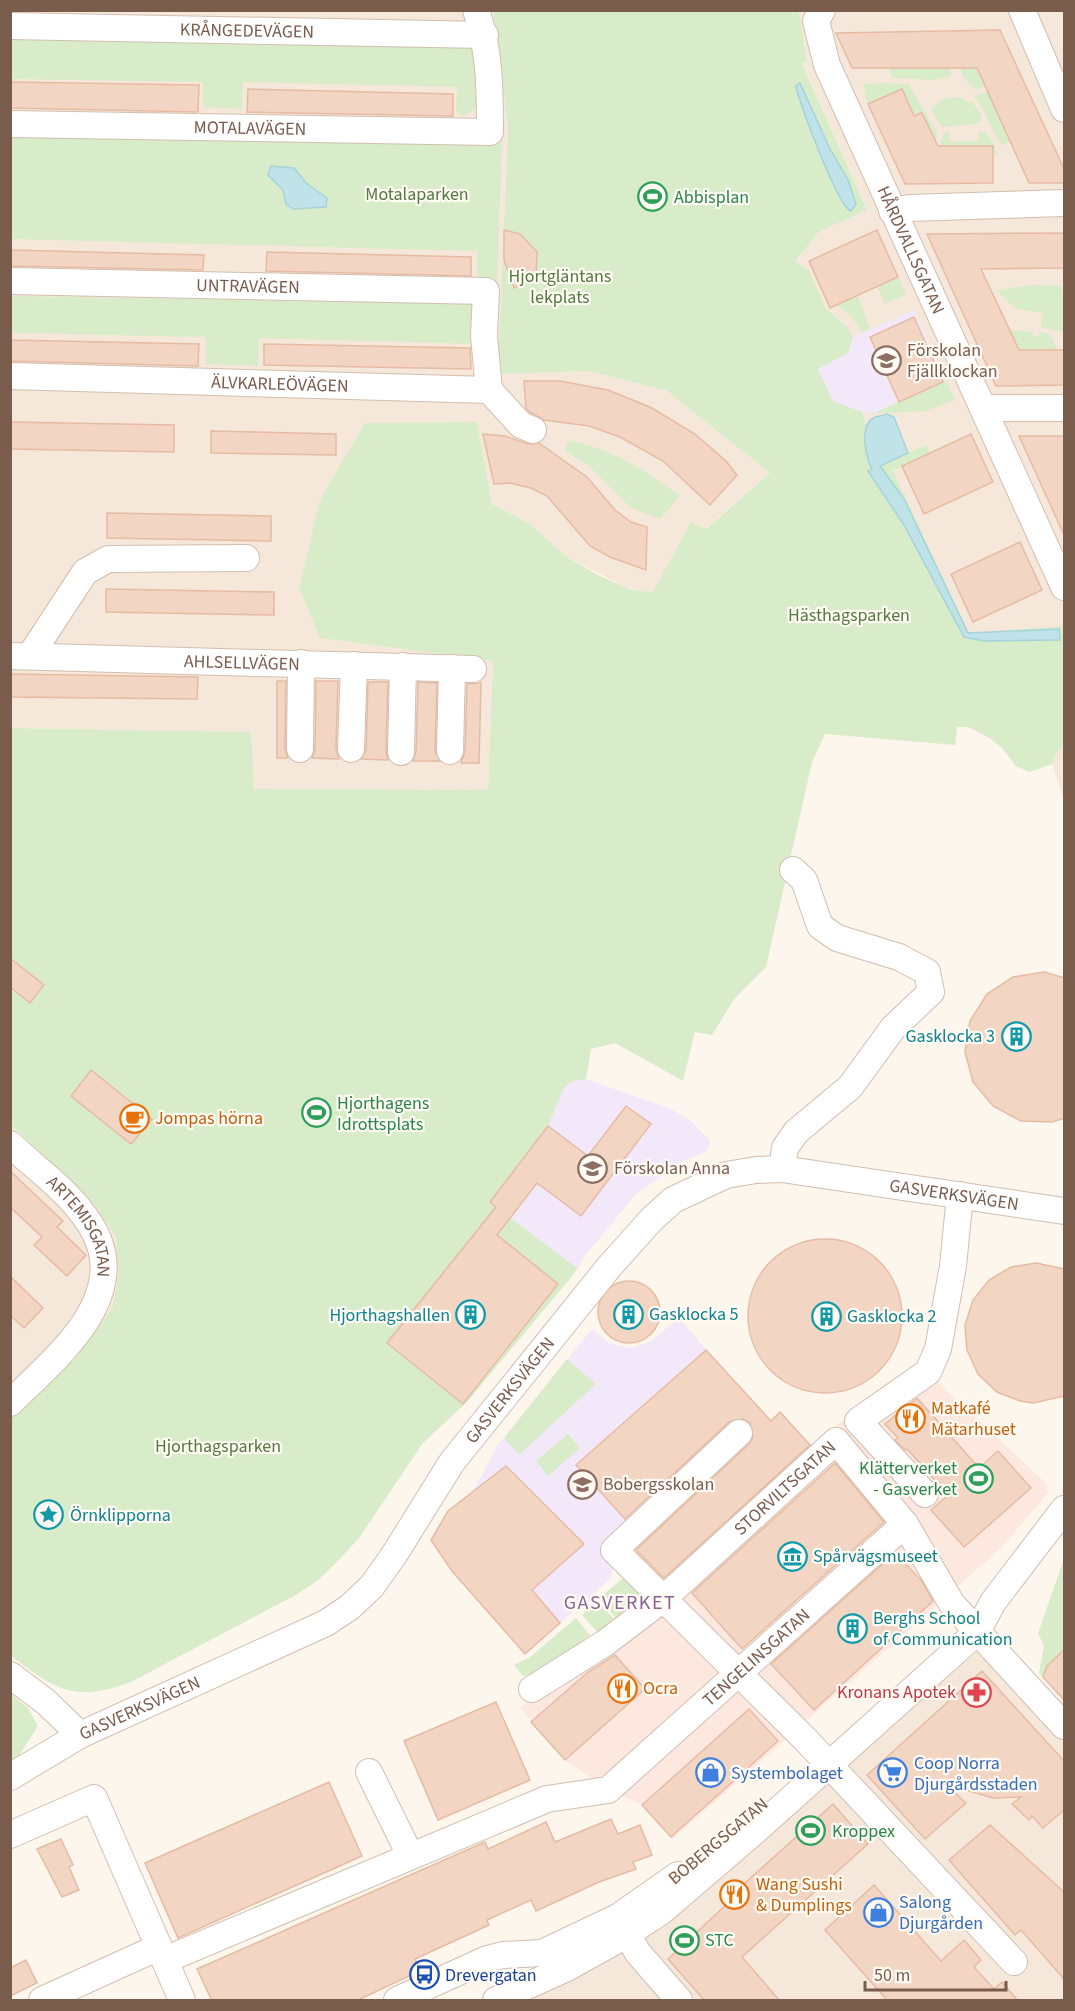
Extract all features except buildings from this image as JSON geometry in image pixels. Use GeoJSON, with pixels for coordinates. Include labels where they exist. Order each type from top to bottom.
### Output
{"type":"FeatureCollection","features":[{"type":"Feature","properties":{"kind":"street"},"geometry":{"type":"LineString","coordinates":[[477,10],[485,35]]}},
{"type":"Feature","properties":{"kind":"street","name":"HÅRDVALLSGATAN"},"geometry":{"type":"LineString","coordinates":[[822,10],[816,21],[826,65],[1065,587]]}},
{"type":"Feature","properties":{"kind":"street"},"geometry":{"type":"LineString","coordinates":[[1023,10],[1065,109]]}},
{"type":"Feature","properties":{"kind":"street","name":"KRÅNGEDEVÄGEN"},"geometry":{"type":"LineString","coordinates":[[10,26],[485,35]]}},
{"type":"Feature","properties":{"kind":"street","name":"MOTALAVÄGEN"},"geometry":{"type":"LineString","coordinates":[[10,124],[490,132],[490,86],[485,35]]}},
{"type":"Feature","properties":{"kind":"street"},"geometry":{"type":"LineString","coordinates":[[892,211],[926,207],[1065,203]]}},
{"type":"Feature","properties":{"kind":"street","name":"UNTRAVÄGEN"},"geometry":{"type":"LineString","coordinates":[[10,281],[486,291],[484,336],[489,390]]}},
{"type":"Feature","properties":{"kind":"street","name":"ÄLVKARLEÖVÄGEN"},"geometry":{"type":"LineString","coordinates":[[10,376],[489,390]]}},
{"type":"Feature","properties":{"kind":"street"},"geometry":{"type":"LineString","coordinates":[[489,390],[521,425],[533,430]]}},
{"type":"Feature","properties":{"kind":"street"},"geometry":{"type":"LineString","coordinates":[[983,408],[1065,408]]}},
{"type":"Feature","properties":{"kind":"street"},"geometry":{"type":"LineString","coordinates":[[20,656],[85,572],[108,559],[246,558]]}},
{"type":"Feature","properties":{"kind":"street","name":"AHLSELLVÄGEN"},"geometry":{"type":"LineString","coordinates":[[20,656],[177,658],[463,668],[450,751]]}},
{"type":"Feature","properties":{"kind":"street"},"geometry":{"type":"LineString","coordinates":[[300,749],[301,663]]}},
{"type":"Feature","properties":{"kind":"street"},"geometry":{"type":"LineString","coordinates":[[351,749],[354,665]]}},
{"type":"Feature","properties":{"kind":"street"},"geometry":{"type":"LineString","coordinates":[[401,752],[403,666]]}},
{"type":"Feature","properties":{"kind":"street"},"geometry":{"type":"LineString","coordinates":[[782,1169],[785,1148],[796,1132],[850,1087],[893,1028],[931,992],[927,972],[899,957],[837,938],[820,926],[804,880],[793,870]]}},
{"type":"Feature","properties":{"kind":"street","name":"ARTEMISGATAN"},"geometry":{"type":"LineString","coordinates":[[10,1144],[84,1214],[102,1247],[106,1267],[103,1286],[86,1324],[10,1403]]}},
{"type":"Feature","properties":{"kind":"street","name":"GASVERKSVÄGEN"},"geometry":{"type":"LineString","coordinates":[[10,1777],[80,1735],[326,1623],[350,1607],[372,1586],[394,1555],[452,1462],[588,1293],[651,1219],[673,1200],[726,1175],[782,1169],[1065,1211]]}},
{"type":"Feature","properties":{"kind":"street"},"geometry":{"type":"LineString","coordinates":[[925,1494],[858,1421],[928,1372],[938,1349],[953,1266],[960,1195]]}},
{"type":"Feature","properties":{"kind":"street"},"geometry":{"type":"LineString","coordinates":[[740,1434],[614,1550],[740,1674],[1014,1962]]}},
{"type":"Feature","properties":{"kind":"street","name":"STORVILTSGATAN"},"geometry":{"type":"LineString","coordinates":[[663,1599],[836,1441],[905,1524],[952,1604],[1065,1726]]}},
{"type":"Feature","properties":{"kind":"street","name":"BOBERGSGATAN"},"geometry":{"type":"LineString","coordinates":[[397,2001],[487,1959],[503,1955],[542,1953],[662,1911],[823,1760],[972,1626],[1065,1509]]}},
{"type":"Feature","properties":{"kind":"street","name":"TENGELINSGATAN"},"geometry":{"type":"LineString","coordinates":[[410,1854],[554,1796],[608,1790],[905,1524]]}},
{"type":"Feature","properties":{"kind":"street"},"geometry":{"type":"LineString","coordinates":[[532,1689],[605,1643],[663,1599]]}},
{"type":"Feature","properties":{"kind":"street"},"geometry":{"type":"LineString","coordinates":[[10,1675],[46,1702],[80,1735]]}},
{"type":"Feature","properties":{"kind":"street"},"geometry":{"type":"LineString","coordinates":[[42,2001],[410,1854],[369,1772]]}},
{"type":"Feature","properties":{"kind":"street"},"geometry":{"type":"LineString","coordinates":[[10,1835],[94,1798],[182,2001]]}},
{"type":"Feature","properties":{"kind":"street"},"geometry":{"type":"LineString","coordinates":[[623,1925],[638,1953],[679,2001]]}},
{"type":"Feature","properties":{"kind":"street","name":"BOBERGSGATAN"},"geometry":{"type":"LineString","coordinates":[[496,2001],[567,1968],[623,1925]]}},
{"type":"Feature","properties":{"kind":"shaded area"},"geometry":{"type":"Polygon","coordinates":[[[11,11],[493,11],[508,128],[499,374],[589,371],[667,391],[770,473],[705,529],[653,592],[631,590],[567,557],[530,524],[492,504],[477,422],[321,638],[493,661],[488,790],[254,789],[250,732],[11,728],[11,11]]]}},
{"type":"Feature","properties":{"kind":"shaded area"},"geometry":{"type":"Polygon","coordinates":[[[799,11],[1064,11],[1064,800],[1052,764],[1029,772],[1016,766],[1003,749],[991,739],[963,725],[957,727],[955,745],[867,424],[862,412],[817,368],[848,353],[853,337],[849,329],[825,307],[809,270],[795,263],[819,232],[867,210],[802,62],[807,62],[799,11]]]}},
{"type":"Feature","properties":{"kind":"shaded area","name":"Förskolan Fjällklockan"},"geometry":{"type":"Polygon","coordinates":[[[914,310],[946,381],[874,413],[852,410],[833,401],[817,368],[848,353],[853,337],[914,310]]]}},
{"type":"Feature","properties":{"kind":"shaded area","name":"Förskolan Anna"},"geometry":{"type":"Polygon","coordinates":[[[586,1079],[671,1109],[691,1121],[711,1142],[705,1152],[681,1162],[635,1195],[581,1261],[578,1269],[490,1202],[548,1126],[564,1088],[572,1081],[586,1079]]]}},
{"type":"Feature","properties":{"kind":"shaded area"},"geometry":{"type":"Polygon","coordinates":[[[10,1125],[97,1207],[117,1237],[119,1271],[113,1306],[97,1330],[11,1419],[10,1125]]]}},
{"type":"Feature","properties":{"kind":"shaded area","name":"Bobergsskolan"},"geometry":{"type":"Polygon","coordinates":[[[679,1318],[756,1407],[731,1430],[623,1545],[609,1580],[525,1654],[456,1577],[431,1540],[448,1511],[473,1492],[497,1446],[592,1329],[609,1343],[630,1348],[650,1342],[679,1318]]]}},
{"type":"Feature","properties":{"kind":"shaded area"},"geometry":{"type":"Polygon","coordinates":[[[925,1370],[1046,1483],[1048,1493],[1001,1548],[673,1839],[642,1805],[608,1790],[565,1760],[520,1708],[651,1600],[617,1560],[736,1426],[756,1407],[771,1421],[780,1412],[811,1446],[856,1409],[925,1370]]]}},
{"type":"Feature","properties":{"kind":"shaded area"},"geometry":{"type":"Polygon","coordinates":[[[978,1651],[1046,1716],[1064,1704],[1064,2000],[515,2000],[779,1823],[978,1651]]]}},
{"type":"Feature","properties":{"kind":"green space"},"geometry":{"type":"Polygon","coordinates":[[[493,11],[799,11],[807,62],[802,63],[867,210],[819,232],[795,262],[809,270],[825,307],[849,329],[853,337],[848,353],[818,369],[833,401],[862,412],[874,445],[889,461],[927,445],[930,453],[893,471],[969,633],[1064,626],[1064,746],[1057,752],[1052,764],[1029,772],[1016,766],[1003,749],[971,727],[957,727],[955,745],[825,734],[812,762],[766,967],[735,998],[712,1035],[695,1032],[683,1081],[615,1043],[591,1049],[586,1079],[572,1081],[564,1088],[548,1126],[496,1207],[578,1269],[467,1402],[423,1443],[359,1538],[317,1581],[294,1596],[131,1682],[95,1692],[66,1690],[41,1677],[11,1656],[10,1419],[97,1330],[113,1306],[119,1271],[116,1237],[97,1207],[11,1125],[11,728],[251,732],[254,789],[488,790],[493,661],[320,638],[299,588],[320,500],[365,423],[477,422],[492,504],[530,524],[567,557],[631,590],[653,592],[691,522],[706,529],[770,473],[667,391],[589,371],[498,374],[508,128],[493,11]]]}},
{"type":"Feature","properties":{"kind":"green space"},"geometry":{"type":"Polygon","coordinates":[[[11,37],[470,46],[476,53],[477,105],[473,111],[462,117],[456,110],[457,87],[243,82],[242,109],[203,107],[203,82],[11,79],[11,37]]]}},
{"type":"Feature","properties":{"kind":"green space"},"geometry":{"type":"Polygon","coordinates":[[[889,68],[950,68],[951,76],[933,80],[892,78],[889,68]]]}},
{"type":"Feature","properties":{"kind":"green space"},"geometry":{"type":"Polygon","coordinates":[[[961,68],[977,68],[985,86],[976,90],[962,76],[961,68]]]}},
{"type":"Feature","properties":{"kind":"green space"},"geometry":{"type":"Polygon","coordinates":[[[863,84],[908,84],[937,132],[936,143],[914,116],[902,89],[868,104],[863,84]]]}},
{"type":"Feature","properties":{"kind":"green space"},"geometry":{"type":"Polygon","coordinates":[[[987,91],[993,104],[1004,100],[1014,119],[1002,125],[1010,142],[1001,145],[974,97],[987,91]]]}},
{"type":"Feature","properties":{"kind":"green space"},"geometry":{"type":"Polygon","coordinates":[[[962,97],[967,103],[971,101],[980,112],[982,121],[975,124],[942,127],[930,109],[945,98],[962,97]]]}},
{"type":"Feature","properties":{"kind":"green space"},"geometry":{"type":"Polygon","coordinates":[[[979,131],[984,131],[992,140],[997,155],[940,146],[944,132],[949,132],[950,142],[978,141],[979,131]]]}},
{"type":"Feature","properties":{"kind":"green space","name":"Motalaparken"},"geometry":{"type":"Polygon","coordinates":[[[11,133],[502,139],[497,284],[477,283],[477,251],[11,239],[11,133]]]}},
{"type":"Feature","properties":{"kind":"green space"},"geometry":{"type":"Polygon","coordinates":[[[898,277],[906,295],[885,304],[877,286],[898,277]]]}},
{"type":"Feature","properties":{"kind":"green space"},"geometry":{"type":"Polygon","coordinates":[[[1034,285],[1062,286],[1064,331],[1041,328],[1043,313],[1016,309],[996,290],[1034,285]]]}},
{"type":"Feature","properties":{"kind":"green space"},"geometry":{"type":"Polygon","coordinates":[[[858,295],[870,329],[862,333],[852,317],[836,305],[858,295]]]}},
{"type":"Feature","properties":{"kind":"green space"},"geometry":{"type":"Polygon","coordinates":[[[11,296],[474,304],[473,344],[259,338],[258,366],[206,364],[206,337],[11,333],[11,296]]]}},
{"type":"Feature","properties":{"kind":"green space"},"geometry":{"type":"Polygon","coordinates":[[[1010,330],[1033,332],[1033,336],[1040,336],[1040,332],[1050,334],[1057,350],[1019,350],[1010,330]]]}},
{"type":"Feature","properties":{"kind":"green space"},"geometry":{"type":"Polygon","coordinates":[[[946,381],[955,400],[926,411],[874,413],[946,381]]]}},
{"type":"Feature","properties":{"kind":"green space"},"geometry":{"type":"Polygon","coordinates":[[[569,440],[600,449],[628,462],[680,496],[660,519],[631,508],[589,466],[565,451],[569,440]]]}},
{"type":"Feature","properties":{"kind":"green space"},"geometry":{"type":"Polygon","coordinates":[[[567,1359],[596,1384],[519,1455],[504,1438],[567,1359]]]}},
{"type":"Feature","properties":{"kind":"green space"},"geometry":{"type":"Polygon","coordinates":[[[568,1434],[580,1448],[548,1476],[536,1461],[568,1434]]]}},
{"type":"Feature","properties":{"kind":"green space"},"geometry":{"type":"Polygon","coordinates":[[[1064,1559],[1064,1649],[1047,1666],[1043,1677],[1039,1673],[1044,1646],[1038,1633],[1064,1559]]]}},
{"type":"Feature","properties":{"kind":"green space"},"geometry":{"type":"Polygon","coordinates":[[[627,1575],[643,1596],[616,1618],[599,1598],[627,1575]]]}},
{"type":"Feature","properties":{"kind":"green space"},"geometry":{"type":"Polygon","coordinates":[[[597,1600],[614,1619],[598,1633],[582,1615],[597,1600]]]}},
{"type":"Feature","properties":{"kind":"green space"},"geometry":{"type":"Polygon","coordinates":[[[576,1618],[590,1635],[542,1672],[523,1676],[514,1665],[529,1658],[576,1618]]]}},
{"type":"Feature","properties":{"kind":"green space"},"geometry":{"type":"Polygon","coordinates":[[[11,1694],[28,1708],[38,1726],[18,1757],[11,1762],[11,1694]]]}},
{"type":"Feature","properties":{"kind":"water"},"geometry":{"type":"Polygon","coordinates":[[[800,83],[829,147],[848,180],[856,204],[851,211],[845,206],[820,154],[796,86],[800,83]]]}},
{"type":"Feature","properties":{"kind":"water"},"geometry":{"type":"Polygon","coordinates":[[[271,166],[294,168],[306,183],[327,198],[326,207],[293,209],[286,204],[283,190],[268,175],[271,166]]]}},
{"type":"Feature","properties":{"kind":"water"},"geometry":{"type":"Polygon","coordinates":[[[887,414],[894,417],[908,453],[880,466],[904,499],[968,633],[1059,629],[1060,640],[984,641],[964,637],[904,525],[868,471],[872,469],[866,450],[866,428],[873,418],[887,414]]]}},
{"type":"Feature","properties":{"kind":"place","name":"Abbisplan"},"geometry":{"type":"Point","coordinates":[653,197]}},
{"type":"Feature","properties":{"kind":"place","name":"Förskolan Fjällklockan"},"geometry":{"type":"Point","coordinates":[886,360]}},
{"type":"Feature","properties":{"kind":"place","name":"Gasklocka 3"},"geometry":{"type":"Point","coordinates":[1016,1036]}},
{"type":"Feature","properties":{"kind":"place","name":"Hjorthagens Idrottsplats"},"geometry":{"type":"Point","coordinates":[316,1113]}},
{"type":"Feature","properties":{"kind":"place","name":"Jompas hörna"},"geometry":{"type":"Point","coordinates":[134,1118]}},
{"type":"Feature","properties":{"kind":"place","name":"Förskolan Anna"},"geometry":{"type":"Point","coordinates":[593,1168]}},
{"type":"Feature","properties":{"kind":"place","name":"Gasklocka 5"},"geometry":{"type":"Point","coordinates":[628,1314]}},
{"type":"Feature","properties":{"kind":"place","name":"Hjorthagshallen"},"geometry":{"type":"Point","coordinates":[471,1315]}},
{"type":"Feature","properties":{"kind":"place","name":"Gasklocka 2"},"geometry":{"type":"Point","coordinates":[826,1316]}},
{"type":"Feature","properties":{"kind":"place","name":"Matkafé Mätarhuset"},"geometry":{"type":"Point","coordinates":[910,1418]}},
{"type":"Feature","properties":{"kind":"place","name":"Klätterverket - Gasverket"},"geometry":{"type":"Point","coordinates":[978,1478]}},
{"type":"Feature","properties":{"kind":"place","name":"Bobergsskolan"},"geometry":{"type":"Point","coordinates":[582,1484]}},
{"type":"Feature","properties":{"kind":"place","name":"Örnklipporna"},"geometry":{"type":"Point","coordinates":[49,1515]}},
{"type":"Feature","properties":{"kind":"place","name":"Spårvägsmuseet"},"geometry":{"type":"Point","coordinates":[792,1556]}},
{"type":"Feature","properties":{"kind":"place","name":"Berghs School of Communication"},"geometry":{"type":"Point","coordinates":[852,1628]}},
{"type":"Feature","properties":{"kind":"place","name":"Ocra"},"geometry":{"type":"Point","coordinates":[622,1688]}},
{"type":"Feature","properties":{"kind":"place","name":"Kronans Apotek"},"geometry":{"type":"Point","coordinates":[977,1692]}},
{"type":"Feature","properties":{"kind":"place","name":"Systembolaget"},"geometry":{"type":"Point","coordinates":[710,1773]}},
{"type":"Feature","properties":{"kind":"place","name":"Coop Norra Djurgårdsstaden"},"geometry":{"type":"Point","coordinates":[893,1773]}},
{"type":"Feature","properties":{"kind":"place","name":"Kroppex"},"geometry":{"type":"Point","coordinates":[811,1831]}},
{"type":"Feature","properties":{"kind":"place","name":"Wang Sushi & Dumplings"},"geometry":{"type":"Point","coordinates":[735,1894]}},
{"type":"Feature","properties":{"kind":"place","name":"Salong Djurgården"},"geometry":{"type":"Point","coordinates":[878,1912]}},
{"type":"Feature","properties":{"kind":"place","name":"STC"},"geometry":{"type":"Point","coordinates":[684,1940]}},
{"type":"Feature","properties":{"kind":"place","name":"Drevergatan"},"geometry":{"type":"Point","coordinates":[424,1975]}},
{"type":"Feature","properties":{"kind":"district","name":"GASVERKET"},"geometry":{"type":"Point","coordinates":[620,1602]}},
{"type":"Feature","properties":{"kind":"park label","name":"Hjortgläntans lekplats"},"geometry":{"type":"Point","coordinates":[560,286]}},
{"type":"Feature","properties":{"kind":"park label","name":"Hästhagsparken"},"geometry":{"type":"Point","coordinates":[849,615]}},
{"type":"Feature","properties":{"kind":"park label","name":"Hjorthagsparken"},"geometry":{"type":"Point","coordinates":[218,1446]}}]}
